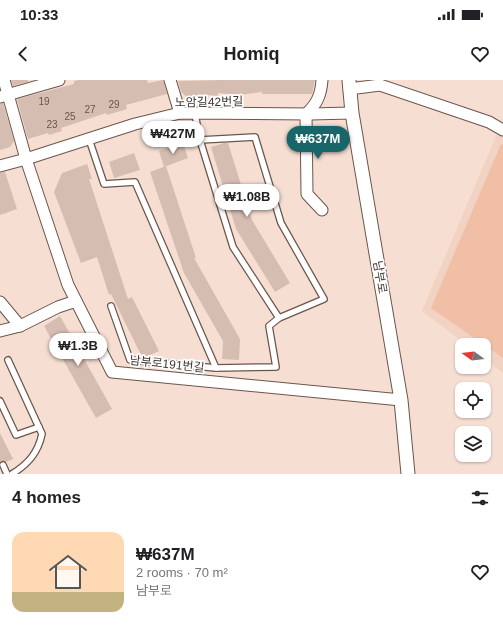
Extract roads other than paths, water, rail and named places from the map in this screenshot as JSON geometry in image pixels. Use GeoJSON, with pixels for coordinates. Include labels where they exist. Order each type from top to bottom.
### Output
{"type":"FeatureCollection","features":[{"type":"Feature","properties":{"kind":"street","name":"남부로191번길"},"geometry":{"type":"LineString","coordinates":[[4,80],[4,96],[68,285],[112,372],[401,400]]}},
{"type":"Feature","properties":{"kind":"street"},"geometry":{"type":"LineString","coordinates":[[4,96],[60,80]]}},
{"type":"Feature","properties":{"kind":"street"},"geometry":{"type":"LineString","coordinates":[[170,80],[180,113]]}},
{"type":"Feature","properties":{"kind":"street"},"geometry":{"type":"LineString","coordinates":[[322,80],[321,91],[315,106],[306,114],[307,194],[322,210]]}},
{"type":"Feature","properties":{"kind":"street"},"geometry":{"type":"LineString","coordinates":[[349,84],[380,85],[489,122],[503,130]]}},
{"type":"Feature","properties":{"kind":"street","name":"남부로"},"geometry":{"type":"LineString","coordinates":[[349,84],[352,113],[401,400],[408,474]]}},
{"type":"Feature","properties":{"kind":"street","name":"노암길42번길"},"geometry":{"type":"LineString","coordinates":[[0,166],[135,124],[180,113],[352,113]]}},
{"type":"Feature","properties":{"kind":"street"},"geometry":{"type":"LineString","coordinates":[[0,331],[20,326],[58,307],[76,301]]}},
{"type":"Feature","properties":{"kind":"street"},"geometry":{"type":"LineString","coordinates":[[0,302],[20,326]]}},
{"type":"Feature","properties":{"kind":"lane"},"geometry":{"type":"LineString","coordinates":[[195,114],[200,140],[233,246],[279,318]]}},
{"type":"Feature","properties":{"kind":"lane"},"geometry":{"type":"LineString","coordinates":[[111,306],[130,360],[216,368],[276,367],[269,326],[279,318],[324,299],[282,224],[255,137],[200,140]]}},
{"type":"Feature","properties":{"kind":"lane"},"geometry":{"type":"LineString","coordinates":[[89,139],[104,184],[136,182],[216,368]]}},
{"type":"Feature","properties":{"kind":"lane"},"geometry":{"type":"LineString","coordinates":[[8,360],[42,434],[40,446],[25,466],[12,474]]}},
{"type":"Feature","properties":{"kind":"lane"},"geometry":{"type":"LineString","coordinates":[[0,402],[16,434],[38,427]]}},
{"type":"Feature","properties":{"kind":"lane"},"geometry":{"type":"LineString","coordinates":[[3,465],[7,474]]}}]}
